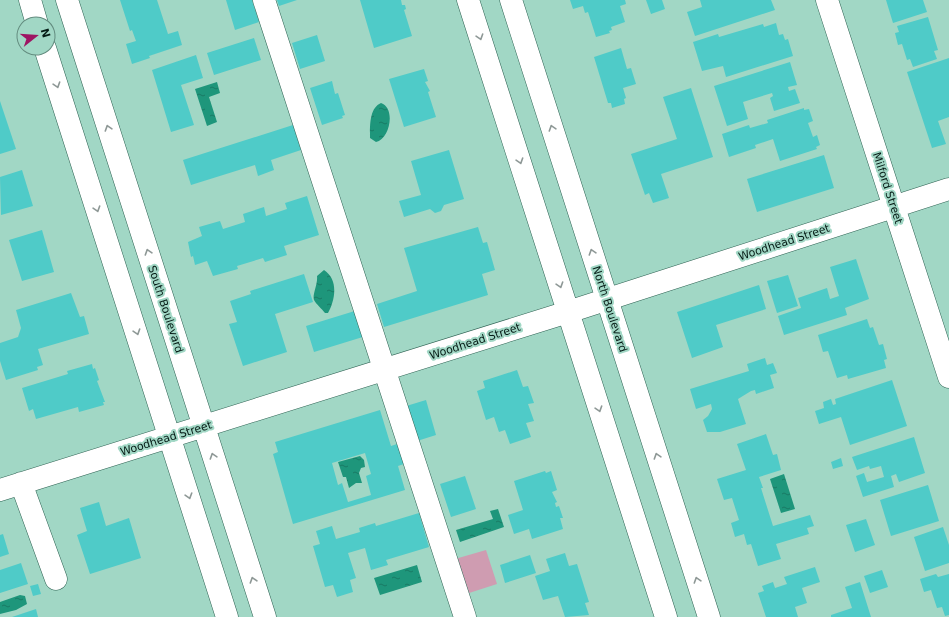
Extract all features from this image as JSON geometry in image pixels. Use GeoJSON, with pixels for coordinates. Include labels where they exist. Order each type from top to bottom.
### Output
{"type":"FeatureCollection","features":[{"type":"Feature","properties":{"kind":"street"},"geometry":{"type":"LineString","coordinates":[[30,0],[35,16]]}},
{"type":"Feature","properties":{"kind":"street","name":"South Boulevard"},"geometry":{"type":"LineString","coordinates":[[67,0],[265,617]]}},
{"type":"Feature","properties":{"kind":"street"},"geometry":{"type":"LineString","coordinates":[[264,0],[465,617]]}},
{"type":"Feature","properties":{"kind":"street"},"geometry":{"type":"LineString","coordinates":[[468,0],[666,617]]}},
{"type":"Feature","properties":{"kind":"street","name":"North Boulevard"},"geometry":{"type":"LineString","coordinates":[[511,0],[709,617]]}},
{"type":"Feature","properties":{"kind":"street","name":"Milford Street"},"geometry":{"type":"LineString","coordinates":[[827,0],[949,377]]}},
{"type":"Feature","properties":{"kind":"street"},"geometry":{"type":"LineString","coordinates":[[48,56],[227,617]]}},
{"type":"Feature","properties":{"kind":"street","name":"Woodhead Street"},"geometry":{"type":"LineString","coordinates":[[0,490],[568,312],[949,189]]}},
{"type":"Feature","properties":{"kind":"street"},"geometry":{"type":"LineString","coordinates":[[21,483],[56,579]]}},
{"type":"Feature","properties":{"kind":"shaded area"},"geometry":{"type":"Polygon","coordinates":[[[486,550],[497,584],[466,594],[455,559],[486,550]]]}},
{"type":"Feature","properties":{"kind":"water"},"geometry":{"type":"Polygon","coordinates":[[[217,82],[220,93],[209,97],[217,122],[207,126],[195,89],[217,82]]]}},
{"type":"Feature","properties":{"kind":"water"},"geometry":{"type":"Polygon","coordinates":[[[381,103],[386,106],[390,117],[388,130],[381,140],[376,142],[370,138],[370,123],[374,109],[381,103]]]}},
{"type":"Feature","properties":{"kind":"water"},"geometry":{"type":"Polygon","coordinates":[[[324,270],[329,274],[334,285],[334,296],[328,313],[325,313],[314,300],[317,276],[324,270]]]}},
{"type":"Feature","properties":{"kind":"water"},"geometry":{"type":"Polygon","coordinates":[[[360,456],[364,460],[365,467],[361,468],[359,473],[362,483],[356,483],[349,488],[346,477],[343,477],[338,462],[360,456]]]}},
{"type":"Feature","properties":{"kind":"water"},"geometry":{"type":"Polygon","coordinates":[[[784,474],[795,509],[781,513],[770,479],[784,474]]]}},
{"type":"Feature","properties":{"kind":"water"},"geometry":{"type":"Polygon","coordinates":[[[498,509],[504,527],[460,542],[456,530],[493,519],[490,511],[498,509]]]}},
{"type":"Feature","properties":{"kind":"water"},"geometry":{"type":"Polygon","coordinates":[[[417,565],[422,582],[380,595],[374,578],[417,565]]]}},
{"type":"Feature","properties":{"kind":"water"},"geometry":{"type":"Polygon","coordinates":[[[20,595],[25,596],[27,604],[16,610],[0,614],[0,602],[20,595]]]}},
{"type":"Feature","properties":{"kind":"building"},"geometry":{"type":"Polygon","coordinates":[[[120,0],[157,0],[168,34],[178,31],[182,45],[149,56],[150,58],[132,64],[126,44],[136,41],[132,30],[130,31],[120,0]]]}},
{"type":"Feature","properties":{"kind":"building"},"geometry":{"type":"Polygon","coordinates":[[[226,0],[252,0],[259,22],[235,30],[226,0]]]}},
{"type":"Feature","properties":{"kind":"building"},"geometry":{"type":"Polygon","coordinates":[[[277,0],[297,0],[279,6],[277,0]]]}},
{"type":"Feature","properties":{"kind":"building"},"geometry":{"type":"Polygon","coordinates":[[[360,0],[401,0],[402,5],[405,5],[406,9],[404,10],[412,36],[374,48],[360,0]]]}},
{"type":"Feature","properties":{"kind":"building"},"geometry":{"type":"Polygon","coordinates":[[[570,0],[625,0],[626,4],[620,6],[625,22],[611,27],[612,30],[609,31],[610,33],[596,37],[588,12],[585,13],[583,6],[573,9],[570,0]]]}},
{"type":"Feature","properties":{"kind":"building"},"geometry":{"type":"Polygon","coordinates":[[[646,0],[662,0],[665,9],[651,14],[646,0]]]}},
{"type":"Feature","properties":{"kind":"building"},"geometry":{"type":"Polygon","coordinates":[[[700,0],[771,0],[775,10],[695,36],[687,12],[702,7],[700,0]]]}},
{"type":"Feature","properties":{"kind":"building"},"geometry":{"type":"Polygon","coordinates":[[[886,0],[923,0],[927,12],[893,23],[886,0]]]}},
{"type":"Feature","properties":{"kind":"building"},"geometry":{"type":"Polygon","coordinates":[[[928,17],[938,50],[934,51],[937,59],[913,67],[910,59],[907,60],[902,44],[898,45],[895,33],[899,32],[897,26],[928,17]]]}},
{"type":"Feature","properties":{"kind":"building"},"geometry":{"type":"Polygon","coordinates":[[[776,23],[779,35],[783,34],[785,40],[788,39],[793,56],[726,77],[723,66],[702,71],[693,42],[718,34],[719,37],[763,24],[764,27],[776,23]]]}},
{"type":"Feature","properties":{"kind":"building"},"geometry":{"type":"Polygon","coordinates":[[[317,35],[325,61],[300,69],[292,43],[317,35]]]}},
{"type":"Feature","properties":{"kind":"building"},"geometry":{"type":"Polygon","coordinates":[[[254,38],[261,60],[214,75],[207,53],[254,38]]]}},
{"type":"Feature","properties":{"kind":"building"},"geometry":{"type":"Polygon","coordinates":[[[621,48],[627,69],[631,68],[636,84],[623,88],[626,98],[624,99],[625,104],[612,108],[611,103],[608,103],[594,57],[621,48]]]}},
{"type":"Feature","properties":{"kind":"building"},"geometry":{"type":"Polygon","coordinates":[[[196,55],[203,78],[181,85],[194,125],[171,132],[152,70],[196,55]]]}},
{"type":"Feature","properties":{"kind":"building"},"geometry":{"type":"Polygon","coordinates":[[[949,58],[949,117],[938,121],[946,144],[932,148],[907,72],[949,58]]]}},
{"type":"Feature","properties":{"kind":"building"},"geometry":{"type":"Polygon","coordinates":[[[790,62],[797,85],[788,87],[789,91],[795,89],[800,103],[774,111],[770,98],[773,96],[772,93],[743,102],[748,119],[727,126],[714,86],[790,62]]]}},
{"type":"Feature","properties":{"kind":"building"},"geometry":{"type":"Polygon","coordinates":[[[424,69],[428,81],[425,82],[430,91],[428,92],[436,117],[404,127],[389,79],[424,69]]]}},
{"type":"Feature","properties":{"kind":"building"},"geometry":{"type":"Polygon","coordinates":[[[332,81],[335,94],[338,93],[345,115],[342,116],[343,118],[322,125],[310,88],[332,81]]]}},
{"type":"Feature","properties":{"kind":"building"},"geometry":{"type":"Polygon","coordinates":[[[691,88],[713,157],[661,174],[669,198],[653,203],[649,193],[645,195],[631,154],[677,139],[663,97],[691,88]]]}},
{"type":"Feature","properties":{"kind":"building"},"geometry":{"type":"Polygon","coordinates":[[[0,101],[16,149],[0,154],[0,101]]]}},
{"type":"Feature","properties":{"kind":"building"},"geometry":{"type":"Polygon","coordinates":[[[804,108],[804,110],[809,109],[813,121],[808,123],[813,137],[817,135],[820,145],[816,147],[817,149],[780,161],[773,139],[755,145],[756,148],[729,157],[722,134],[749,125],[750,128],[768,123],[767,120],[804,108]]]}},
{"type":"Feature","properties":{"kind":"building"},"geometry":{"type":"Polygon","coordinates":[[[293,125],[301,150],[271,160],[274,170],[258,176],[255,165],[191,185],[183,160],[293,125]]]}},
{"type":"Feature","properties":{"kind":"building"},"geometry":{"type":"Polygon","coordinates":[[[449,150],[464,199],[444,205],[441,211],[435,213],[430,209],[404,217],[399,201],[421,195],[411,161],[449,150]]]}},
{"type":"Feature","properties":{"kind":"building"},"geometry":{"type":"Polygon","coordinates":[[[824,155],[834,188],[757,212],[747,179],[824,155]]]}},
{"type":"Feature","properties":{"kind":"building"},"geometry":{"type":"Polygon","coordinates":[[[22,170],[33,206],[1,215],[0,177],[22,170]]]}},
{"type":"Feature","properties":{"kind":"building"},"geometry":{"type":"Polygon","coordinates":[[[307,196],[319,235],[284,246],[287,255],[265,262],[263,258],[237,266],[238,269],[213,276],[207,261],[195,265],[193,256],[191,257],[188,242],[202,236],[199,227],[220,221],[223,229],[245,222],[243,214],[264,207],[266,216],[287,209],[285,203],[307,196]]]}},
{"type":"Feature","properties":{"kind":"building"},"geometry":{"type":"Polygon","coordinates":[[[478,227],[483,243],[487,242],[495,270],[482,274],[488,295],[384,327],[377,304],[417,291],[404,248],[478,227]]]}},
{"type":"Feature","properties":{"kind":"building"},"geometry":{"type":"Polygon","coordinates":[[[42,230],[54,272],[22,281],[9,240],[42,230]]]}},
{"type":"Feature","properties":{"kind":"building"},"geometry":{"type":"Polygon","coordinates":[[[856,259],[869,299],[845,308],[847,315],[784,335],[778,316],[801,308],[798,298],[827,288],[830,299],[839,296],[830,267],[856,259]]]}},
{"type":"Feature","properties":{"kind":"building"},"geometry":{"type":"Polygon","coordinates":[[[304,274],[313,302],[275,314],[287,352],[243,366],[229,324],[237,322],[230,301],[251,294],[250,291],[304,274]]]}},
{"type":"Feature","properties":{"kind":"building"},"geometry":{"type":"Polygon","coordinates":[[[788,275],[798,306],[777,313],[767,281],[788,275]]]}},
{"type":"Feature","properties":{"kind":"building"},"geometry":{"type":"Polygon","coordinates":[[[759,285],[766,309],[716,325],[723,347],[692,358],[677,312],[759,285]]]}},
{"type":"Feature","properties":{"kind":"building"},"geometry":{"type":"Polygon","coordinates":[[[71,293],[80,317],[84,316],[89,334],[38,349],[43,365],[37,367],[38,370],[6,380],[0,361],[0,343],[18,337],[21,328],[16,310],[71,293]]]}},
{"type":"Feature","properties":{"kind":"building"},"geometry":{"type":"Polygon","coordinates":[[[358,310],[366,336],[314,352],[306,326],[358,310]]]}},
{"type":"Feature","properties":{"kind":"building"},"geometry":{"type":"Polygon","coordinates":[[[867,319],[870,328],[873,327],[879,345],[883,344],[887,359],[884,360],[886,368],[848,379],[847,375],[837,378],[828,351],[823,352],[818,335],[867,319]]]}},
{"type":"Feature","properties":{"kind":"building"},"geometry":{"type":"Polygon","coordinates":[[[765,358],[767,365],[773,363],[777,373],[770,375],[774,388],[756,394],[755,390],[751,391],[738,399],[746,424],[720,432],[707,432],[703,420],[708,416],[712,409],[711,404],[696,409],[690,389],[749,371],[747,364],[765,358]]]}},
{"type":"Feature","properties":{"kind":"building"},"geometry":{"type":"Polygon","coordinates":[[[92,364],[99,380],[97,381],[105,402],[103,402],[104,405],[79,412],[78,407],[36,419],[33,409],[29,411],[22,388],[68,374],[67,371],[92,364]]]}},
{"type":"Feature","properties":{"kind":"building"},"geometry":{"type":"Polygon","coordinates":[[[517,370],[523,387],[528,386],[534,403],[528,404],[534,421],[526,423],[531,437],[510,444],[505,430],[499,432],[494,417],[486,420],[477,391],[485,388],[483,381],[517,370]]]}},
{"type":"Feature","properties":{"kind":"building"},"geometry":{"type":"Polygon","coordinates":[[[892,380],[907,426],[850,445],[841,417],[819,424],[815,411],[824,408],[823,402],[831,399],[833,405],[836,404],[835,399],[892,380]]]}},
{"type":"Feature","properties":{"kind":"building"},"geometry":{"type":"Polygon","coordinates":[[[426,400],[436,435],[417,441],[403,407],[426,400]]]}},
{"type":"Feature","properties":{"kind":"building"},"geometry":{"type":"Polygon","coordinates":[[[380,410],[391,446],[397,444],[404,464],[398,466],[405,490],[293,524],[273,454],[278,452],[275,442],[380,410]],[[365,453],[332,463],[338,485],[342,483],[348,502],[371,495],[366,476],[371,474],[365,453]]]}},
{"type":"Feature","properties":{"kind":"building"},"geometry":{"type":"Polygon","coordinates":[[[766,434],[773,455],[777,454],[781,470],[759,477],[773,526],[810,515],[814,526],[807,528],[809,534],[776,544],[781,559],[758,566],[751,544],[747,545],[744,534],[735,537],[731,523],[739,520],[732,498],[724,500],[717,479],[746,470],[737,444],[766,434]]]}},
{"type":"Feature","properties":{"kind":"building"},"geometry":{"type":"Polygon","coordinates":[[[914,437],[925,473],[899,482],[896,474],[891,476],[894,487],[863,497],[856,476],[864,473],[867,482],[884,477],[881,466],[870,469],[869,466],[857,470],[852,457],[914,437]]]}},
{"type":"Feature","properties":{"kind":"building"},"geometry":{"type":"Polygon","coordinates":[[[841,458],[843,466],[833,469],[831,462],[841,458]]]}},
{"type":"Feature","properties":{"kind":"building"},"geometry":{"type":"Polygon","coordinates":[[[545,471],[546,473],[551,471],[557,490],[552,492],[557,502],[555,503],[556,507],[559,506],[563,518],[560,518],[563,529],[532,539],[529,529],[514,534],[508,515],[523,510],[514,481],[545,471]]]}},
{"type":"Feature","properties":{"kind":"building"},"geometry":{"type":"Polygon","coordinates":[[[465,476],[476,509],[451,517],[440,484],[465,476]]]}},
{"type":"Feature","properties":{"kind":"building"},"geometry":{"type":"Polygon","coordinates":[[[928,485],[939,521],[891,536],[880,500],[928,485]]]}},
{"type":"Feature","properties":{"kind":"building"},"geometry":{"type":"Polygon","coordinates":[[[99,502],[106,526],[129,518],[141,558],[90,574],[77,535],[87,531],[80,508],[99,502]]]}},
{"type":"Feature","properties":{"kind":"building"},"geometry":{"type":"Polygon","coordinates":[[[419,513],[429,547],[386,560],[388,565],[371,570],[365,548],[348,553],[356,578],[350,580],[353,592],[337,597],[333,585],[325,587],[313,546],[320,544],[316,531],[332,526],[336,539],[360,532],[359,528],[375,523],[376,526],[419,513]]]}},
{"type":"Feature","properties":{"kind":"building"},"geometry":{"type":"Polygon","coordinates":[[[866,519],[875,545],[855,552],[846,525],[866,519]]]}},
{"type":"Feature","properties":{"kind":"building"},"geometry":{"type":"Polygon","coordinates":[[[943,527],[949,545],[949,563],[925,571],[914,537],[943,527]]]}},
{"type":"Feature","properties":{"kind":"building"},"geometry":{"type":"Polygon","coordinates":[[[3,534],[9,554],[0,557],[0,535],[3,534]]]}},
{"type":"Feature","properties":{"kind":"building"},"geometry":{"type":"Polygon","coordinates":[[[565,553],[569,566],[577,564],[589,602],[585,603],[589,615],[565,617],[558,596],[543,600],[535,576],[550,571],[546,559],[565,553]]]}},
{"type":"Feature","properties":{"kind":"building"},"geometry":{"type":"Polygon","coordinates":[[[530,555],[536,573],[505,583],[500,565],[530,555]]]}},
{"type":"Feature","properties":{"kind":"building"},"geometry":{"type":"Polygon","coordinates":[[[21,563],[28,584],[0,593],[0,570],[21,563]]]}},
{"type":"Feature","properties":{"kind":"building"},"geometry":{"type":"Polygon","coordinates":[[[815,567],[820,582],[802,588],[807,603],[795,607],[798,617],[766,617],[758,593],[764,591],[762,586],[773,582],[775,588],[787,584],[784,577],[815,567]]]}},
{"type":"Feature","properties":{"kind":"building"},"geometry":{"type":"Polygon","coordinates":[[[882,570],[888,587],[870,593],[864,576],[882,570]]]}},
{"type":"Feature","properties":{"kind":"building"},"geometry":{"type":"Polygon","coordinates":[[[936,574],[938,577],[949,574],[949,615],[945,616],[942,607],[937,608],[931,590],[924,592],[920,579],[936,574]]]}},
{"type":"Feature","properties":{"kind":"building"},"geometry":{"type":"Polygon","coordinates":[[[860,582],[871,617],[831,617],[831,615],[852,608],[845,587],[860,582]]]}},
{"type":"Feature","properties":{"kind":"building"},"geometry":{"type":"Polygon","coordinates":[[[38,584],[41,594],[33,596],[30,586],[38,584]]]}},
{"type":"Feature","properties":{"kind":"building"},"geometry":{"type":"Polygon","coordinates":[[[36,609],[38,617],[12,617],[36,609]]]}}]}
